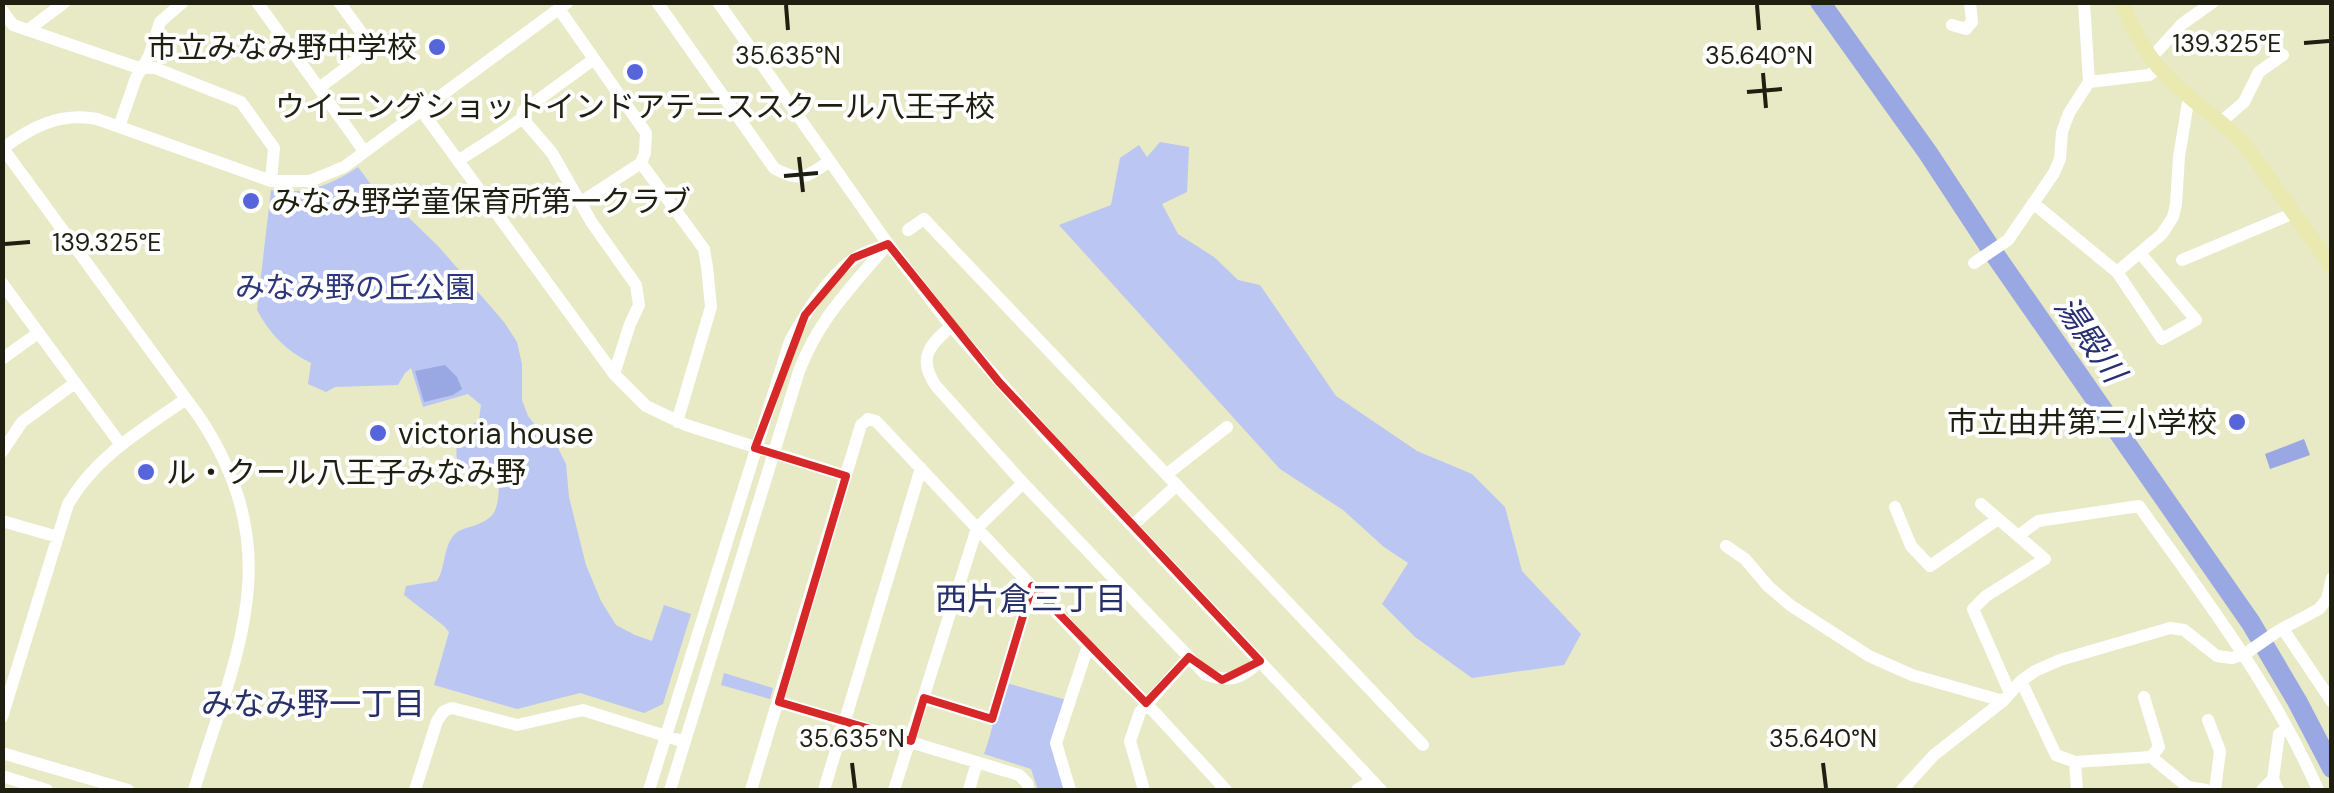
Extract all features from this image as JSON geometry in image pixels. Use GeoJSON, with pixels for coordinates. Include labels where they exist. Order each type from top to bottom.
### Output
{"type":"FeatureCollection","features":[{"type":"Feature","properties":{"kind":"main road"},"geometry":{"type":"LineString","coordinates":[[2120,2],[2155,63],[2250,151],[2332,267]]}},
{"type":"Feature","properties":{"kind":"street"},"geometry":{"type":"LineString","coordinates":[[28,30],[65,2]]}},
{"type":"Feature","properties":{"kind":"street"},"geometry":{"type":"LineString","coordinates":[[119,127],[160,22],[183,2]]}},
{"type":"Feature","properties":{"kind":"street"},"geometry":{"type":"LineString","coordinates":[[257,2],[364,151]]}},
{"type":"Feature","properties":{"kind":"street"},"geometry":{"type":"LineString","coordinates":[[319,88],[367,52],[369,43],[339,2]]}},
{"type":"Feature","properties":{"kind":"street"},"geometry":{"type":"LineString","coordinates":[[657,2],[774,168],[788,176],[801,177],[816,172],[829,161]]}},
{"type":"Feature","properties":{"kind":"street"},"geometry":{"type":"LineString","coordinates":[[718,2],[888,244],[951,326],[1050,439],[1373,787]]}},
{"type":"Feature","properties":{"kind":"street"},"geometry":{"type":"LineString","coordinates":[[1952,25],[1966,28],[1972,22],[1970,2]]}},
{"type":"Feature","properties":{"kind":"street"},"geometry":{"type":"LineString","coordinates":[[1976,262],[2008,240],[2060,159],[2062,132],[2089,82],[2084,2]]}},
{"type":"Feature","properties":{"kind":"street"},"geometry":{"type":"LineString","coordinates":[[2089,82],[2148,74],[2182,24],[2213,2]]}},
{"type":"Feature","properties":{"kind":"street"},"geometry":{"type":"LineString","coordinates":[[194,790],[247,608],[250,570],[246,526],[233,480],[215,441],[186,399],[3,148],[33,128],[64,118],[91,118],[271,181],[299,182],[323,177],[344,168],[564,6],[594,59],[646,133],[641,163],[581,202]]}},
{"type":"Feature","properties":{"kind":"street"},"geometry":{"type":"LineString","coordinates":[[2,10],[13,25],[155,68],[242,102],[274,148],[271,181]]}},
{"type":"Feature","properties":{"kind":"street"},"geometry":{"type":"LineString","coordinates":[[2221,122],[2244,102],[2260,72],[2283,56]]}},
{"type":"Feature","properties":{"kind":"street"},"geometry":{"type":"LineString","coordinates":[[458,161],[506,131],[522,118],[523,110],[594,59]]}},
{"type":"Feature","properties":{"kind":"street"},"geometry":{"type":"LineString","coordinates":[[2117,272],[2162,234],[2174,212],[2189,96]]}},
{"type":"Feature","properties":{"kind":"street"},"geometry":{"type":"LineString","coordinates":[[420,110],[614,374],[646,406],[677,422],[846,476]]}},
{"type":"Feature","properties":{"kind":"street"},"geometry":{"type":"LineString","coordinates":[[522,118],[552,153],[592,222],[636,284],[637,312],[614,374]]}},
{"type":"Feature","properties":{"kind":"street"},"geometry":{"type":"LineString","coordinates":[[641,163],[704,249],[707,267],[711,308],[677,422]]}},
{"type":"Feature","properties":{"kind":"street"},"geometry":{"type":"LineString","coordinates":[[2033,203],[2117,272],[2162,339],[2196,320],[2140,254]]}},
{"type":"Feature","properties":{"kind":"street"},"geometry":{"type":"LineString","coordinates":[[2182,260],[2294,213]]}},
{"type":"Feature","properties":{"kind":"street"},"geometry":{"type":"LineString","coordinates":[[908,230],[924,219],[1423,745]]}},
{"type":"Feature","properties":{"kind":"street"},"geometry":{"type":"LineString","coordinates":[[649,790],[790,342],[831,280],[853,258],[888,244]]}},
{"type":"Feature","properties":{"kind":"street"},"geometry":{"type":"LineString","coordinates":[[670,790],[798,372],[820,325],[888,244]]}},
{"type":"Feature","properties":{"kind":"street"},"geometry":{"type":"LineString","coordinates":[[2,283],[120,445]]}},
{"type":"Feature","properties":{"kind":"street"},"geometry":{"type":"LineString","coordinates":[[951,326],[932,344],[926,356],[927,373],[1024,483],[1205,674],[1222,680],[1248,673],[1260,662]]}},
{"type":"Feature","properties":{"kind":"street"},"geometry":{"type":"LineString","coordinates":[[2,359],[38,333]]}},
{"type":"Feature","properties":{"kind":"street"},"geometry":{"type":"LineString","coordinates":[[2,452],[22,422],[75,383]]}},
{"type":"Feature","properties":{"kind":"street"},"geometry":{"type":"LineString","coordinates":[[2,717],[7,689],[68,504],[79,484],[120,445],[186,399]]}},
{"type":"Feature","properties":{"kind":"street"},"geometry":{"type":"LineString","coordinates":[[751,790],[861,426],[868,420],[876,421],[1226,790]]}},
{"type":"Feature","properties":{"kind":"street"},"geometry":{"type":"LineString","coordinates":[[1167,474],[1228,428]]}},
{"type":"Feature","properties":{"kind":"street"},"geometry":{"type":"LineString","coordinates":[[824,790],[921,468]]}},
{"type":"Feature","properties":{"kind":"street"},"geometry":{"type":"LineString","coordinates":[[894,790],[977,528],[1024,483]]}},
{"type":"Feature","properties":{"kind":"street"},"geometry":{"type":"LineString","coordinates":[[1132,525],[1177,485]]}},
{"type":"Feature","properties":{"kind":"street"},"geometry":{"type":"LineString","coordinates":[[1982,504],[2045,559],[1986,596],[1973,609],[2007,697]]}},
{"type":"Feature","properties":{"kind":"street"},"geometry":{"type":"LineString","coordinates":[[2018,536],[2038,522],[2139,506],[2246,653],[2318,790]]}},
{"type":"Feature","properties":{"kind":"street"},"geometry":{"type":"LineString","coordinates":[[1895,508],[1911,546],[1930,566],[1998,519]]}},
{"type":"Feature","properties":{"kind":"street"},"geometry":{"type":"LineString","coordinates":[[2,521],[58,538]]}},
{"type":"Feature","properties":{"kind":"street"},"geometry":{"type":"LineString","coordinates":[[1726,546],[1745,558],[1790,605],[1869,656],[1912,675],[2007,697]]}},
{"type":"Feature","properties":{"kind":"street"},"geometry":{"type":"LineString","coordinates":[[1902,790],[1934,756],[2021,681],[2049,664],[2164,628],[2180,628],[2216,656],[2232,658],[2323,604],[2332,578]]}},
{"type":"Feature","properties":{"kind":"street"},"geometry":{"type":"LineString","coordinates":[[924,698],[992,719],[1032,586]]}},
{"type":"Feature","properties":{"kind":"street"},"geometry":{"type":"LineString","coordinates":[[2281,630],[2332,702]]}},
{"type":"Feature","properties":{"kind":"street"},"geometry":{"type":"LineString","coordinates":[[1070,790],[1056,743],[1088,646]]}},
{"type":"Feature","properties":{"kind":"street"},"geometry":{"type":"LineString","coordinates":[[1144,790],[1130,742],[1140,712],[1189,657]]}},
{"type":"Feature","properties":{"kind":"street"},"geometry":{"type":"LineString","coordinates":[[2021,681],[2056,755],[2075,762],[2150,757],[2159,748],[2144,697]]}},
{"type":"Feature","properties":{"kind":"street"},"geometry":{"type":"LineString","coordinates":[[779,702],[1019,776],[1029,790]]}},
{"type":"Feature","properties":{"kind":"street"},"geometry":{"type":"LineString","coordinates":[[415,790],[437,721],[448,709],[517,725],[582,710],[684,742]]}},
{"type":"Feature","properties":{"kind":"street"},"geometry":{"type":"LineString","coordinates":[[2208,720],[2220,752],[2215,790]]}},
{"type":"Feature","properties":{"kind":"street"},"geometry":{"type":"LineString","coordinates":[[2262,790],[2276,784],[2279,734],[2287,728]]}},
{"type":"Feature","properties":{"kind":"street"},"geometry":{"type":"LineString","coordinates":[[2,753],[128,790]]}},
{"type":"Feature","properties":{"kind":"street"},"geometry":{"type":"LineString","coordinates":[[2150,757],[2188,788],[2206,790]]}},
{"type":"Feature","properties":{"kind":"street"},"geometry":{"type":"LineString","coordinates":[[969,790],[978,762]]}},
{"type":"Feature","properties":{"kind":"street"},"geometry":{"type":"LineString","coordinates":[[2075,762],[2076,790]]}},
{"type":"Feature","properties":{"kind":"street"},"geometry":{"type":"LineString","coordinates":[[2,776],[47,790]]}},
{"type":"Feature","properties":{"kind":"street"},"geometry":{"type":"LineString","coordinates":[[1357,790],[1373,787]]}},
{"type":"Feature","properties":{"kind":"highlighted area"},"geometry":{"type":"Polygon","coordinates":[[[888,244],[999,382],[1260,661],[1222,680],[1189,657],[1146,703],[1032,586],[992,719],[924,698],[911,741],[779,702],[846,476],[755,448],[805,315],[853,258],[888,244]]]}},
{"type":"Feature","properties":{"kind":"green space"},"geometry":{"type":"Polygon","coordinates":[[[1160,142],[1189,147],[1187,192],[1162,204],[1178,234],[1214,257],[1238,280],[1260,285],[1336,396],[1417,451],[1472,474],[1505,507],[1522,571],[1581,634],[1564,665],[1472,678],[1415,637],[1382,604],[1408,563],[1343,510],[1280,469],[1059,225],[1111,205],[1120,158],[1139,145],[1147,157],[1160,142]]]}},
{"type":"Feature","properties":{"kind":"green space","name":"みなみ野の丘公園"},"geometry":{"type":"Polygon","coordinates":[[[358,167],[381,198],[405,214],[439,247],[517,342],[522,364],[522,400],[528,416],[558,448],[566,464],[569,497],[586,565],[616,625],[652,641],[664,605],[691,614],[663,704],[644,713],[580,693],[517,709],[434,685],[449,632],[404,595],[406,586],[437,581],[455,534],[485,521],[496,507],[499,484],[457,463],[459,437],[479,420],[481,405],[468,394],[423,407],[411,368],[398,385],[335,387],[326,392],[308,384],[311,363],[280,341],[257,310],[271,190],[317,188],[358,167]]]}},
{"type":"Feature","properties":{"kind":"green space"},"geometry":{"type":"Polygon","coordinates":[[[724,673],[773,688],[770,699],[721,685],[724,673]]]}},
{"type":"Feature","properties":{"kind":"green space"},"geometry":{"type":"Polygon","coordinates":[[[1003,682],[1070,701],[1056,743],[1070,790],[1038,790],[1031,769],[984,754],[1003,682]]]}},
{"type":"Feature","properties":{"kind":"shaded area"},"geometry":{"type":"Polygon","coordinates":[[[445,365],[462,389],[424,402],[415,371],[445,365]]]}},
{"type":"Feature","properties":{"kind":"shaded area"},"geometry":{"type":"Polygon","coordinates":[[[2304,439],[2310,455],[2270,469],[2265,454],[2304,439]]]}},
{"type":"Feature","properties":{"kind":"waterway","name":"湯殿川"},"geometry":{"type":"LineString","coordinates":[[1820,2],[2251,623],[2332,768]]}},
{"type":"Feature","properties":{"kind":"place","name":"市立みなみ野中学校"},"geometry":{"type":"Point","coordinates":[437,47]}},
{"type":"Feature","properties":{"kind":"place","name":"ウイニングショットインドアテニススクール八王子校"},"geometry":{"type":"Point","coordinates":[635,72]}},
{"type":"Feature","properties":{"kind":"place","name":"みなみ野学童保育所第一クラブ"},"geometry":{"type":"Point","coordinates":[251,201]}},
{"type":"Feature","properties":{"kind":"place","name":"市立由井第三小学校"},"geometry":{"type":"Point","coordinates":[2237,422]}},
{"type":"Feature","properties":{"kind":"place","name":"victoria house"},"geometry":{"type":"Point","coordinates":[378,433]}},
{"type":"Feature","properties":{"kind":"place","name":"ル・クール八王子みなみ野"},"geometry":{"type":"Point","coordinates":[146,472]}},
{"type":"Feature","properties":{"kind":"district","name":"西片倉三丁目"},"geometry":{"type":"Point","coordinates":[1031,599]}},
{"type":"Feature","properties":{"kind":"district","name":"みなみ野一丁目"},"geometry":{"type":"Point","coordinates":[313,704]}}]}
